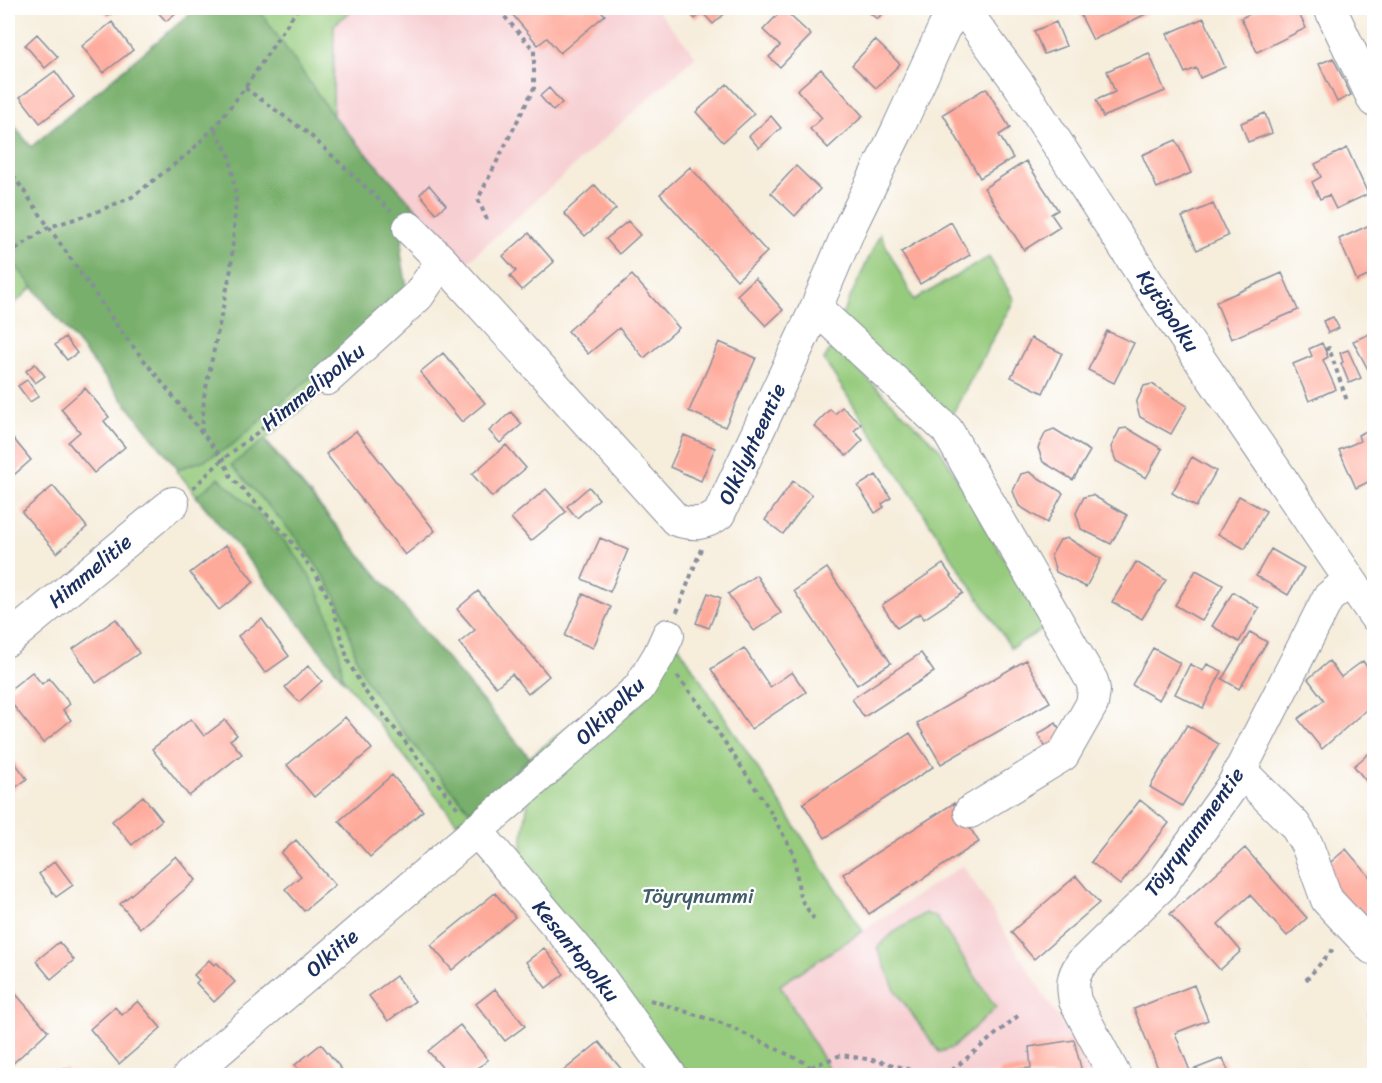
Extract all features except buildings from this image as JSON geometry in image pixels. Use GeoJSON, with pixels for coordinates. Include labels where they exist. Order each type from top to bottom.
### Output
{"type":"FeatureCollection","features":[{"type":"Feature","properties":{"kind":"street","name":"Olkilyhteentie"},"geometry":{"type":"LineString","coordinates":[[409,228],[442,261],[676,520],[689,524],[704,523],[719,514],[944,27],[961,8]]}},
{"type":"Feature","properties":{"kind":"street","name":"Kytöpolku"},"geometry":{"type":"LineString","coordinates":[[961,8],[1037,111],[1153,291],[1374,615]]}},
{"type":"Feature","properties":{"kind":"street"},"geometry":{"type":"LineString","coordinates":[[1330,8],[1374,100]]}},
{"type":"Feature","properties":{"kind":"street","name":"Himmelipolku"},"geometry":{"type":"LineString","coordinates":[[327,379],[418,296],[442,261]]}},
{"type":"Feature","properties":{"kind":"street"},"geometry":{"type":"LineString","coordinates":[[816,308],[947,430],[1092,681],[1094,690],[1092,704],[1063,755],[970,812]]}},
{"type":"Feature","properties":{"kind":"street","name":"Himmelitie"},"geometry":{"type":"LineString","coordinates":[[8,640],[173,503]]}},
{"type":"Feature","properties":{"kind":"street","name":"Töyrynummentie"},"geometry":{"type":"LineString","coordinates":[[1115,1076],[1075,1001],[1072,988],[1073,976],[1081,964],[1160,887],[1233,785],[1328,598],[1350,580]]}},
{"type":"Feature","properties":{"kind":"street","name":"Olkipolku"},"geometry":{"type":"LineString","coordinates":[[476,830],[639,688],[664,645]]}},
{"type":"Feature","properties":{"kind":"street"},"geometry":{"type":"LineString","coordinates":[[1240,770],[1295,825],[1307,845],[1328,900],[1362,938]]}},
{"type":"Feature","properties":{"kind":"street","name":"Olkitie"},"geometry":{"type":"LineString","coordinates":[[189,1076],[476,830]]}},
{"type":"Feature","properties":{"kind":"street","name":"Kesantopolku"},"geometry":{"type":"LineString","coordinates":[[476,830],[593,968],[671,1076]]}},
{"type":"Feature","properties":{"kind":"path"},"geometry":{"type":"LineString","coordinates":[[8,254],[49,227],[91,214],[132,197],[189,153],[214,128],[245,88],[298,8]]}},
{"type":"Feature","properties":{"kind":"path"},"geometry":{"type":"LineString","coordinates":[[487,220],[478,199],[534,88],[534,50],[497,8]]}},
{"type":"Feature","properties":{"kind":"path"},"geometry":{"type":"LineString","coordinates":[[245,88],[309,134],[409,228]]}},
{"type":"Feature","properties":{"kind":"path"},"geometry":{"type":"LineString","coordinates":[[202,433],[204,397],[231,269],[236,199],[230,157],[214,128]]}},
{"type":"Feature","properties":{"kind":"path"},"geometry":{"type":"LineString","coordinates":[[8,168],[120,330],[223,459],[231,477],[288,537],[318,578],[333,607],[348,661],[364,690],[476,830]]}},
{"type":"Feature","properties":{"kind":"path"},"geometry":{"type":"LineString","coordinates":[[1325,350],[1329,348],[1347,401]]}},
{"type":"Feature","properties":{"kind":"path","name":"Himmelipolku"},"geometry":{"type":"LineString","coordinates":[[173,503],[197,485],[223,459],[327,379]]}},
{"type":"Feature","properties":{"kind":"path"},"geometry":{"type":"LineString","coordinates":[[704,523],[704,541],[664,645],[698,702],[766,804],[794,854],[800,897],[814,919]]}},
{"type":"Feature","properties":{"kind":"path"},"geometry":{"type":"LineString","coordinates":[[1306,980],[1362,938]]}},
{"type":"Feature","properties":{"kind":"path"},"geometry":{"type":"LineString","coordinates":[[644,996],[654,1002],[724,1024],[811,1067],[817,1076]]}},
{"type":"Feature","properties":{"kind":"path"},"geometry":{"type":"LineString","coordinates":[[945,1076],[1019,1015]]}},
{"type":"Feature","properties":{"kind":"path"},"geometry":{"type":"LineString","coordinates":[[811,1067],[841,1055],[879,1061],[934,1076]]}},
{"type":"Feature","properties":{"kind":"shaded area"},"geometry":{"type":"Polygon","coordinates":[[[355,8],[655,8],[696,56],[465,264],[333,116],[334,25],[355,8]]]}},
{"type":"Feature","properties":{"kind":"shaded area"},"geometry":{"type":"Polygon","coordinates":[[[963,865],[1094,1075],[832,1075],[780,985],[963,865]]]}},
{"type":"Feature","properties":{"kind":"green space","name":"Töyrynummi"},"geometry":{"type":"Polygon","coordinates":[[[197,8],[355,8],[334,25],[333,116],[420,213],[362,265],[421,309],[265,440],[529,758],[619,685],[678,645],[863,931],[780,985],[832,1075],[688,1075],[519,866],[528,800],[507,778],[457,823],[33,287],[8,309],[8,118],[31,147],[197,8]]]}},
{"type":"Feature","properties":{"kind":"green space"},"geometry":{"type":"Polygon","coordinates":[[[197,8],[258,8],[333,116],[420,213],[404,228],[401,254],[407,288],[396,304],[231,446],[205,460],[178,469],[8,256],[8,118],[31,147],[197,8]]]}},
{"type":"Feature","properties":{"kind":"green space"},"geometry":{"type":"Polygon","coordinates":[[[880,234],[914,300],[989,257],[1014,300],[949,420],[840,319],[880,234]]]}},
{"type":"Feature","properties":{"kind":"green space"},"geometry":{"type":"Polygon","coordinates":[[[832,345],[940,449],[1045,628],[1011,648],[824,360],[832,345]]]}},
{"type":"Feature","properties":{"kind":"green space"},"geometry":{"type":"Polygon","coordinates":[[[264,440],[530,758],[470,811],[430,765],[368,683],[358,663],[338,601],[303,546],[231,465],[264,440]]]}},
{"type":"Feature","properties":{"kind":"green space"},"geometry":{"type":"Polygon","coordinates":[[[219,478],[283,539],[311,578],[333,628],[343,680],[196,496],[219,478]]]}},
{"type":"Feature","properties":{"kind":"green space"},"geometry":{"type":"Polygon","coordinates":[[[925,913],[937,918],[996,1008],[952,1048],[939,1052],[896,992],[877,948],[893,933],[925,913]]]}}]}
